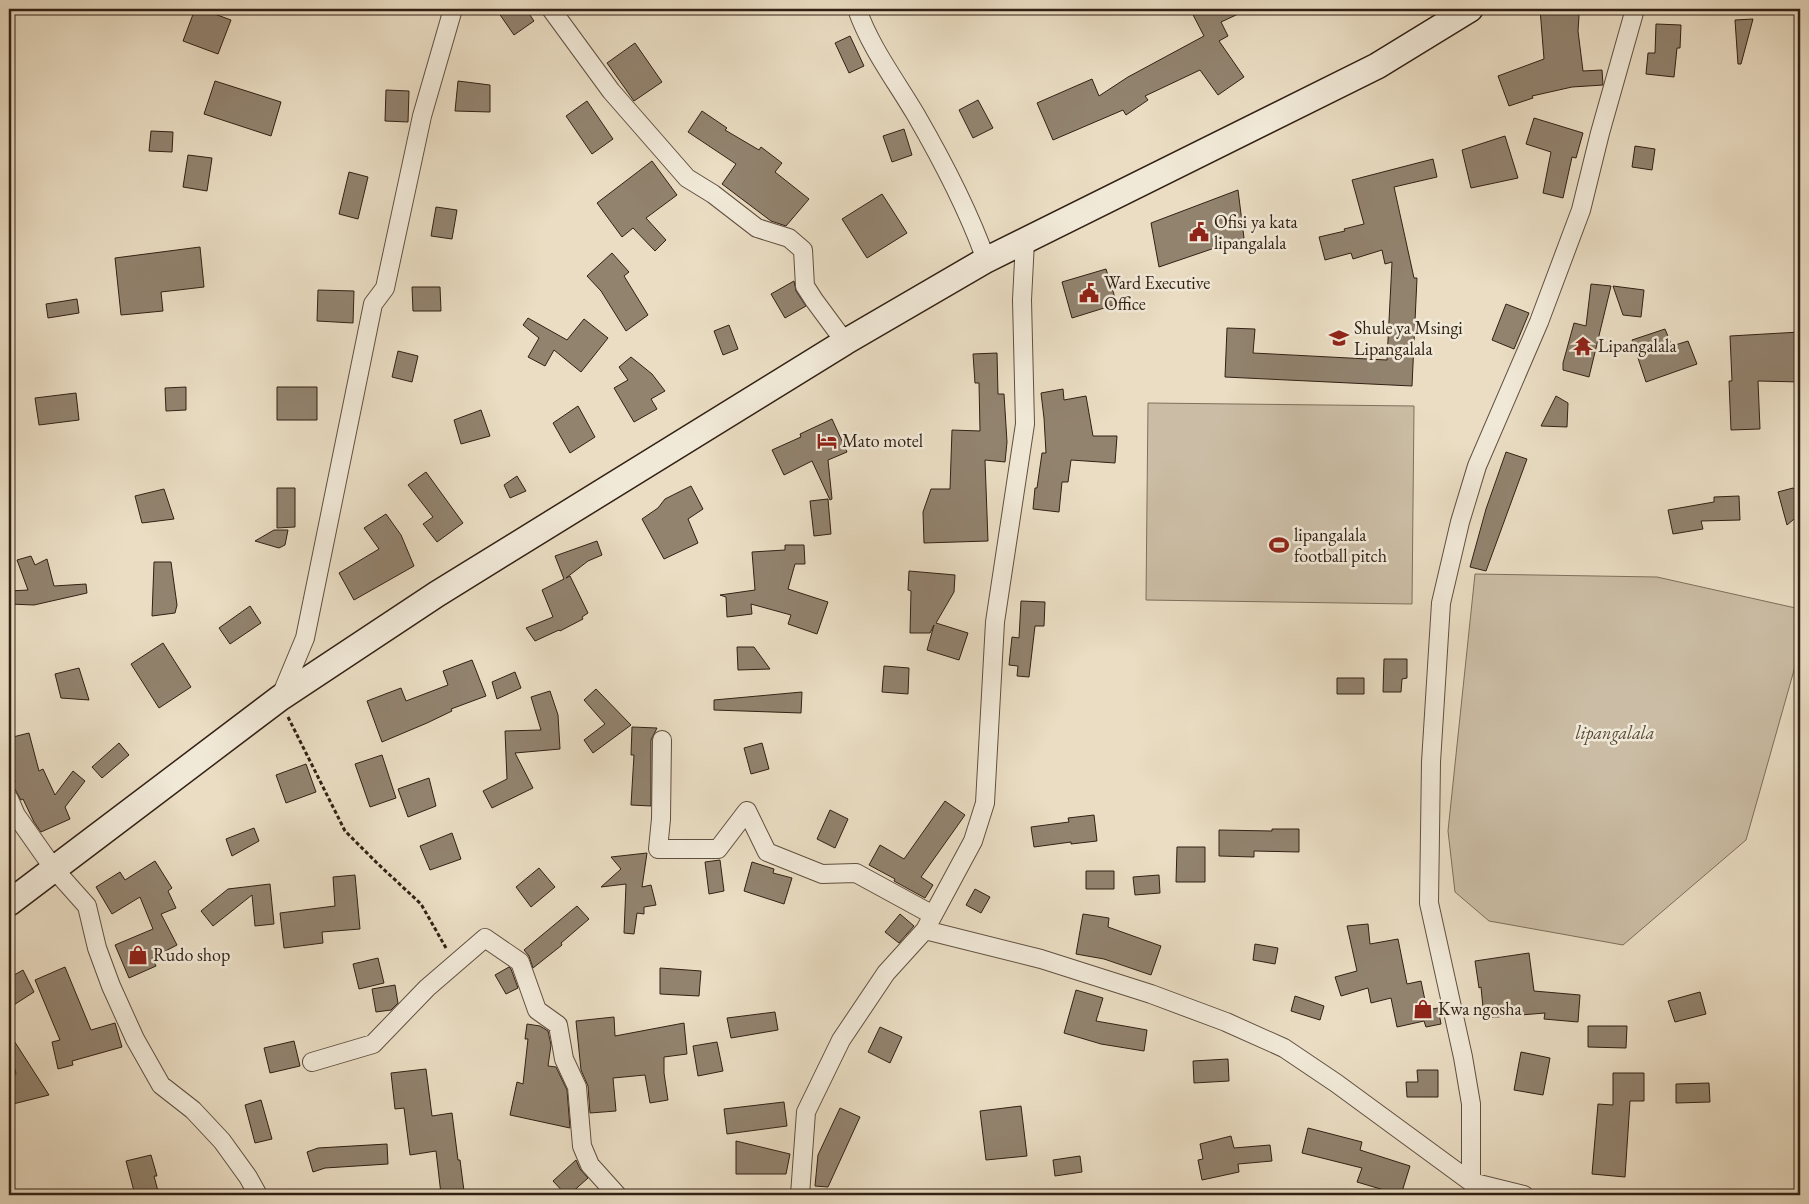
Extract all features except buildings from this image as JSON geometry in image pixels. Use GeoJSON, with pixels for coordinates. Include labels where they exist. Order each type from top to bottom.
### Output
{"type":"FeatureCollection","features":[{"type":"Feature","properties":{"kind":"main road"},"geometry":{"type":"LineString","coordinates":[[9,903],[280,698],[437,594],[845,342],[986,260],[1377,66],[1470,9]]}},
{"type":"Feature","properties":{"kind":"street"},"geometry":{"type":"LineString","coordinates":[[280,698],[305,638],[372,304],[385,288],[422,116],[453,9]]}},
{"type":"Feature","properties":{"kind":"street"},"geometry":{"type":"LineString","coordinates":[[551,9],[611,90],[686,178],[713,194],[757,228],[789,238],[803,250],[806,286],[845,342]]}},
{"type":"Feature","properties":{"kind":"street"},"geometry":{"type":"LineString","coordinates":[[857,9],[864,29],[917,116],[943,165],[980,243],[986,260]]}},
{"type":"Feature","properties":{"kind":"street"},"geometry":{"type":"LineString","coordinates":[[1471,1182],[1471,1104],[1463,1057],[1429,903],[1431,762],[1441,603],[1460,522],[1477,466],[1539,322],[1581,210],[1600,133],[1635,9]]}},
{"type":"Feature","properties":{"kind":"street"},"geometry":{"type":"LineString","coordinates":[[800,1195],[806,1112],[846,1033],[886,973],[929,923],[973,841],[985,803],[995,622],[1025,424],[1022,300],[1026,241]]}},
{"type":"Feature","properties":{"kind":"street"},"geometry":{"type":"LineString","coordinates":[[662,740],[661,819],[658,849],[718,849],[747,811],[767,852],[822,874],[856,873],[929,923],[1151,994],[1226,1022],[1284,1048],[1336,1083],[1471,1182],[1524,1195]]}},
{"type":"Feature","properties":{"kind":"street"},"geometry":{"type":"LineString","coordinates":[[9,799],[16,815],[54,870],[87,906],[97,948],[111,986],[135,1039],[161,1085],[193,1110],[222,1141],[248,1177],[258,1195]]}},
{"type":"Feature","properties":{"kind":"street"},"geometry":{"type":"LineString","coordinates":[[312,1062],[372,1044],[426,988],[485,938],[520,962],[537,1010],[558,1025],[564,1059],[577,1087],[582,1146],[590,1165],[617,1195]]}},
{"type":"Feature","properties":{"kind":"path"},"geometry":{"type":"LineString","coordinates":[[280,698],[293,729],[345,831],[421,904],[454,964]]}},
{"type":"Feature","properties":{"kind":"green space","name":"lipangalala football pitch"},"geometry":{"type":"Polygon","coordinates":[[[1148,403],[1414,406],[1412,604],[1146,600],[1148,403]]]}},
{"type":"Feature","properties":{"kind":"green space","name":"lipangalala"},"geometry":{"type":"Polygon","coordinates":[[[1475,574],[1657,577],[1800,609],[1800,649],[1746,840],[1623,945],[1489,921],[1455,892],[1448,831],[1475,574]]]}},
{"type":"Feature","properties":{"kind":"place","name":"Ofisi ya kata lipangalala"},"geometry":{"type":"Point","coordinates":[1199,232]}},
{"type":"Feature","properties":{"kind":"place","name":"Ward Executive Office"},"geometry":{"type":"Point","coordinates":[1089,293]}},
{"type":"Feature","properties":{"kind":"place","name":"Shule ya Msingi Lipangalala"},"geometry":{"type":"Point","coordinates":[1339,338]}},
{"type":"Feature","properties":{"kind":"place","name":"Lipangalala"},"geometry":{"type":"Point","coordinates":[1583,346]}},
{"type":"Feature","properties":{"kind":"place","name":"Mato motel"},"geometry":{"type":"Point","coordinates":[827,441]}},
{"type":"Feature","properties":{"kind":"place","name":"lipangalala football pitch"},"geometry":{"type":"Point","coordinates":[1279,545]}},
{"type":"Feature","properties":{"kind":"place","name":"Rudo shop"},"geometry":{"type":"Point","coordinates":[138,955]}},
{"type":"Feature","properties":{"kind":"place","name":"Kwa ngosha"},"geometry":{"type":"Point","coordinates":[1423,1009]}}]}
